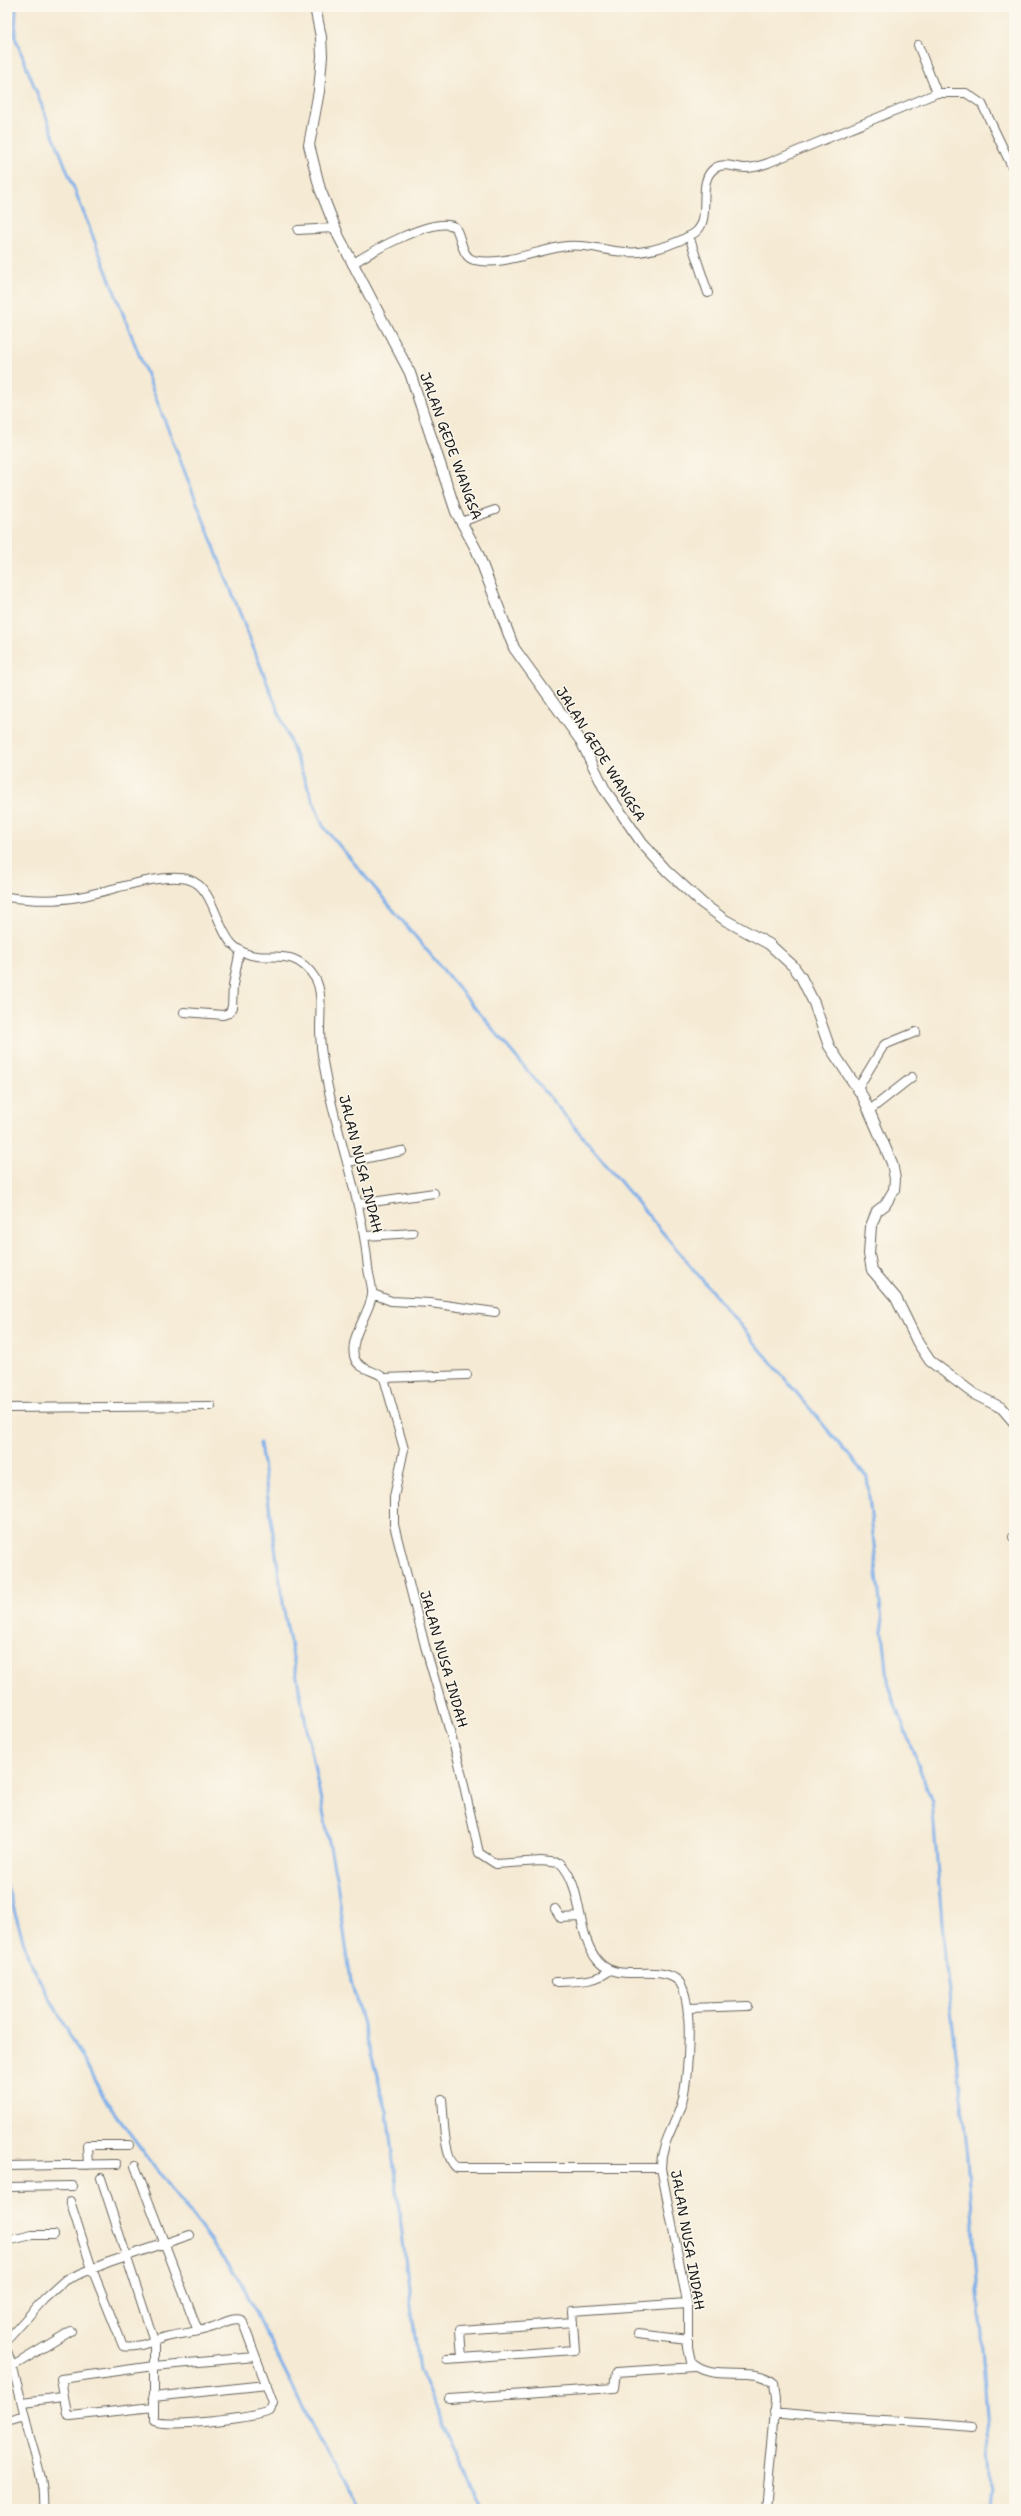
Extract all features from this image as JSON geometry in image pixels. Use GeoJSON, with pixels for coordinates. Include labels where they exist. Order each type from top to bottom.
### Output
{"type":"FeatureCollection","features":[{"type":"Feature","properties":{"kind":"street","name":"JALAN GEDE WANGSA"},"geometry":{"type":"LineString","coordinates":[[315,7],[321,37],[322,56],[319,90],[310,138],[310,152],[320,190],[334,228],[410,373],[426,426],[461,522],[477,551],[494,591],[506,632],[514,648],[581,741],[605,790],[629,828],[667,872],[702,903],[725,920],[769,944],[793,966],[814,1003],[829,1046],[858,1088],[870,1110],[892,1163],[895,1179],[890,1197],[872,1220],[869,1254],[872,1270],[896,1298],[918,1343],[930,1361],[974,1394],[1002,1408],[1014,1422]]}},
{"type":"Feature","properties":{"kind":"street"},"geometry":{"type":"LineString","coordinates":[[918,45],[937,93]]}},
{"type":"Feature","properties":{"kind":"street"},"geometry":{"type":"LineString","coordinates":[[352,264],[402,237],[444,225],[455,228],[470,258],[482,261],[512,258],[580,245],[639,252],[689,236],[699,229],[703,221],[706,183],[714,168],[721,165],[743,168],[762,165],[937,93],[966,93],[982,104],[1014,171]]}},
{"type":"Feature","properties":{"kind":"street"},"geometry":{"type":"LineString","coordinates":[[298,230],[334,228]]}},
{"type":"Feature","properties":{"kind":"street"},"geometry":{"type":"LineString","coordinates":[[689,236],[708,293]]}},
{"type":"Feature","properties":{"kind":"street"},"geometry":{"type":"LineString","coordinates":[[461,522],[495,510]]}},
{"type":"Feature","properties":{"kind":"street","name":"JALAN NUSA INDAH"},"geometry":{"type":"LineString","coordinates":[[7,897],[76,897],[158,879],[189,879],[198,883],[205,890],[224,934],[232,944],[240,950],[258,957],[288,956],[296,959],[309,970],[317,983],[325,1071],[360,1204],[366,1236],[373,1294],[357,1336],[354,1358],[361,1366],[384,1378],[404,1449],[394,1497],[394,1525],[425,1646],[459,1762],[477,1848],[482,1857],[496,1864],[541,1861],[560,1863],[571,1878],[579,1917],[592,1953],[598,1962],[610,1970],[618,1972],[664,1975],[675,1978],[685,1990],[689,2008],[686,2072],[682,2101],[663,2148],[661,2168],[687,2303],[689,2354],[691,2362],[695,2367]]}},
{"type":"Feature","properties":{"kind":"street"},"geometry":{"type":"LineString","coordinates":[[184,1012],[223,1015],[229,1014],[232,1007],[233,985],[240,950]]}},
{"type":"Feature","properties":{"kind":"street"},"geometry":{"type":"LineString","coordinates":[[858,1088],[884,1045],[916,1032]]}},
{"type":"Feature","properties":{"kind":"street"},"geometry":{"type":"LineString","coordinates":[[870,1110],[912,1077]]}},
{"type":"Feature","properties":{"kind":"street"},"geometry":{"type":"LineString","coordinates":[[348,1162],[402,1151]]}},
{"type":"Feature","properties":{"kind":"street"},"geometry":{"type":"LineString","coordinates":[[360,1204],[434,1194]]}},
{"type":"Feature","properties":{"kind":"street"},"geometry":{"type":"LineString","coordinates":[[366,1236],[413,1233]]}},
{"type":"Feature","properties":{"kind":"street"},"geometry":{"type":"LineString","coordinates":[[373,1294],[391,1301],[430,1303],[495,1312]]}},
{"type":"Feature","properties":{"kind":"street"},"geometry":{"type":"LineString","coordinates":[[384,1378],[467,1375]]}},
{"type":"Feature","properties":{"kind":"street"},"geometry":{"type":"LineString","coordinates":[[7,1408],[211,1406]]}},
{"type":"Feature","properties":{"kind":"street"},"geometry":{"type":"LineString","coordinates":[[555,1909],[562,1918],[579,1917]]}},
{"type":"Feature","properties":{"kind":"street"},"geometry":{"type":"LineString","coordinates":[[555,1982],[592,1979],[600,1977],[610,1970]]}},
{"type":"Feature","properties":{"kind":"street"},"geometry":{"type":"LineString","coordinates":[[689,2008],[748,2006]]}},
{"type":"Feature","properties":{"kind":"street"},"geometry":{"type":"LineString","coordinates":[[442,2099],[448,2149],[451,2162],[457,2168],[661,2168]]}},
{"type":"Feature","properties":{"kind":"street"},"geometry":{"type":"LineString","coordinates":[[88,2164],[87,2145],[129,2145]]}},
{"type":"Feature","properties":{"kind":"street"},"geometry":{"type":"LineString","coordinates":[[7,2166],[118,2164]]}},
{"type":"Feature","properties":{"kind":"street"},"geometry":{"type":"LineString","coordinates":[[135,2166],[198,2331]]}},
{"type":"Feature","properties":{"kind":"street"},"geometry":{"type":"LineString","coordinates":[[70,2201],[92,2269],[123,2346],[132,2347],[154,2341],[198,2331],[232,2320],[242,2320],[255,2358],[267,2385],[273,2407],[265,2413],[166,2425],[154,2422],[154,2341],[128,2257],[101,2178]]}},
{"type":"Feature","properties":{"kind":"street"},"geometry":{"type":"LineString","coordinates":[[7,2188],[73,2186]]}},
{"type":"Feature","properties":{"kind":"street"},"geometry":{"type":"LineString","coordinates":[[7,2241],[32,2235],[54,2235]]}},
{"type":"Feature","properties":{"kind":"street"},"geometry":{"type":"LineString","coordinates":[[7,2340],[56,2287],[65,2280],[92,2269],[190,2235]]}},
{"type":"Feature","properties":{"kind":"street"},"geometry":{"type":"LineString","coordinates":[[447,2359],[575,2350],[572,2311],[687,2303]]}},
{"type":"Feature","properties":{"kind":"street"},"geometry":{"type":"LineString","coordinates":[[462,2358],[460,2330],[573,2322]]}},
{"type":"Feature","properties":{"kind":"street"},"geometry":{"type":"LineString","coordinates":[[13,2366],[71,2331]]}},
{"type":"Feature","properties":{"kind":"street"},"geometry":{"type":"LineString","coordinates":[[637,2334],[688,2340]]}},
{"type":"Feature","properties":{"kind":"street"},"geometry":{"type":"LineString","coordinates":[[7,2351],[13,2366],[41,2472],[43,2509]]}},
{"type":"Feature","properties":{"kind":"street"},"geometry":{"type":"LineString","coordinates":[[153,2407],[71,2416],[67,2414],[64,2409],[61,2379],[154,2366],[255,2358]]}},
{"type":"Feature","properties":{"kind":"street"},"geometry":{"type":"LineString","coordinates":[[449,2399],[614,2388],[616,2372],[695,2367],[709,2371],[769,2379],[774,2383],[776,2390],[766,2509]]}},
{"type":"Feature","properties":{"kind":"street"},"geometry":{"type":"LineString","coordinates":[[153,2397],[267,2385]]}},
{"type":"Feature","properties":{"kind":"street"},"geometry":{"type":"LineString","coordinates":[[23,2402],[62,2397]]}},
{"type":"Feature","properties":{"kind":"street"},"geometry":{"type":"LineString","coordinates":[[774,2413],[820,2418],[932,2423],[973,2427]]}},
{"type":"Feature","properties":{"kind":"street"},"geometry":{"type":"LineString","coordinates":[[7,2421],[25,2416]]}},
{"type":"Feature","properties":{"kind":"waterway"},"geometry":{"type":"LineString","coordinates":[[16,7],[15,37],[323,826],[867,1477],[889,1689],[932,1801],[945,1958],[968,2156],[992,2485],[990,2509]]}},
{"type":"Feature","properties":{"kind":"waterway"},"geometry":{"type":"LineString","coordinates":[[260,1443],[285,1616],[337,1883],[351,1981],[387,2112],[419,2370],[481,2509]]}},
{"type":"Feature","properties":{"kind":"waterway"},"geometry":{"type":"LineString","coordinates":[[7,1886],[29,1960],[107,2103],[240,2280],[319,2440],[360,2509]]}}]}
